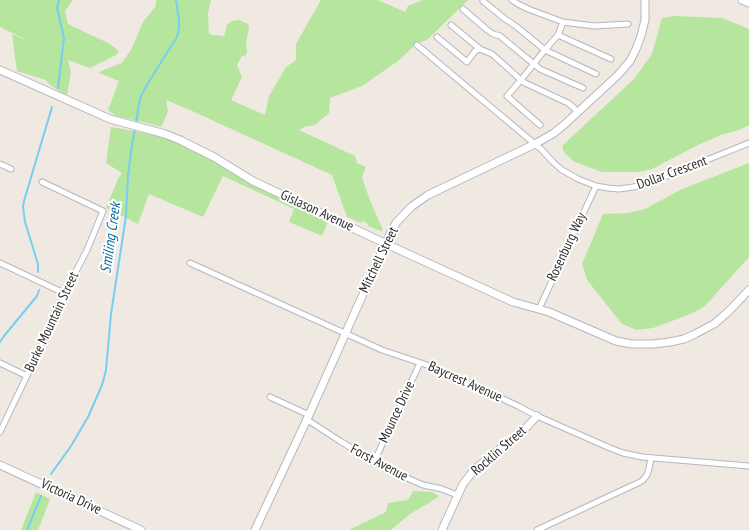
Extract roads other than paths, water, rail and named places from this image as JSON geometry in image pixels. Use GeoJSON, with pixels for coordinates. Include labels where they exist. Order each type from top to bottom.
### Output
{"type":"FeatureCollection","features":[{"type":"Feature","properties":{"kind":"street"},"geometry":{"type":"LineString","coordinates":[[512,0],[528,9],[563,22],[594,26],[628,24]]}},
{"type":"Feature","properties":{"kind":"street","name":"Mitchell Street"},"geometry":{"type":"LineString","coordinates":[[255,530],[386,244],[402,216],[415,203],[439,189],[535,144],[554,133],[578,112],[618,75],[630,61],[641,36],[645,20],[645,0]]}},
{"type":"Feature","properties":{"kind":"street"},"geometry":{"type":"LineString","coordinates":[[742,0],[749,3]]}},
{"type":"Feature","properties":{"kind":"street"},"geometry":{"type":"LineString","coordinates":[[483,1],[545,50],[596,74]]}},
{"type":"Feature","properties":{"kind":"street"},"geometry":{"type":"LineString","coordinates":[[463,10],[493,34],[500,36],[540,69],[583,88]]}},
{"type":"Feature","properties":{"kind":"street"},"geometry":{"type":"LineString","coordinates":[[540,125],[507,96],[558,35],[563,22]]}},
{"type":"Feature","properties":{"kind":"street"},"geometry":{"type":"LineString","coordinates":[[451,25],[480,49],[492,54],[525,83],[568,104],[578,112]]}},
{"type":"Feature","properties":{"kind":"street"},"geometry":{"type":"LineString","coordinates":[[558,35],[611,59]]}},
{"type":"Feature","properties":{"kind":"street"},"geometry":{"type":"LineString","coordinates":[[437,37],[467,62],[475,51],[480,49]]}},
{"type":"Feature","properties":{"kind":"street","name":"Dollar Crescent"},"geometry":{"type":"LineString","coordinates":[[417,44],[542,150],[557,166],[578,179],[596,186],[619,189],[647,184],[749,143]]}},
{"type":"Feature","properties":{"kind":"street","name":"Gislason Avenue"},"geometry":{"type":"LineString","coordinates":[[0,70],[110,120],[165,134],[180,140],[219,160],[253,182],[386,244],[514,302],[549,312],[616,341],[637,344],[670,342],[684,339],[721,319],[749,290]]}},
{"type":"Feature","properties":{"kind":"street"},"geometry":{"type":"LineString","coordinates":[[0,164],[11,169]]}},
{"type":"Feature","properties":{"kind":"street","name":"Burke Mountain Street"},"geometry":{"type":"LineString","coordinates":[[0,432],[87,250],[103,211],[42,182]]}},
{"type":"Feature","properties":{"kind":"street","name":"Rosenburg Way"},"geometry":{"type":"LineString","coordinates":[[539,309],[596,186]]}},
{"type":"Feature","properties":{"kind":"street","name":"Baycrest Avenue"},"geometry":{"type":"LineString","coordinates":[[190,263],[345,334],[388,352],[430,366],[537,416],[623,453],[651,458],[749,466]]}},
{"type":"Feature","properties":{"kind":"street"},"geometry":{"type":"LineString","coordinates":[[0,264],[66,294]]}},
{"type":"Feature","properties":{"kind":"street"},"geometry":{"type":"LineString","coordinates":[[0,363],[27,376]]}},
{"type":"Feature","properties":{"kind":"street","name":"Mounce Drive"},"geometry":{"type":"LineString","coordinates":[[374,462],[420,363]]}},
{"type":"Feature","properties":{"kind":"street","name":"Forst Avenue"},"geometry":{"type":"LineString","coordinates":[[270,397],[307,417],[384,468],[423,485],[442,489],[458,495]]}},
{"type":"Feature","properties":{"kind":"street","name":"Rocklin Street"},"geometry":{"type":"LineString","coordinates":[[442,530],[463,484],[475,469],[524,430],[537,416]]}},
{"type":"Feature","properties":{"kind":"street"},"geometry":{"type":"LineString","coordinates":[[537,530],[640,482],[647,475],[651,458]]}},
{"type":"Feature","properties":{"kind":"street","name":"Victoria Drive"},"geometry":{"type":"LineString","coordinates":[[0,465],[141,530]]}},
{"type":"Feature","properties":{"kind":"waterway"},"geometry":{"type":"LineString","coordinates":[[58,88],[64,38],[57,8],[59,0]]}},
{"type":"Feature","properties":{"kind":"waterway","name":"Smiling Creek"},"geometry":{"type":"LineString","coordinates":[[136,124],[141,96],[177,37],[179,20],[176,0]]}},
{"type":"Feature","properties":{"kind":"waterway"},"geometry":{"type":"LineString","coordinates":[[38,272],[38,264],[25,222],[23,206],[52,107]]}},
{"type":"Feature","properties":{"kind":"waterway","name":"Smiling Creek"},"geometry":{"type":"LineString","coordinates":[[51,474],[71,446],[88,417],[102,385],[106,370],[111,314],[126,216],[128,176],[135,128]]}},
{"type":"Feature","properties":{"kind":"waterway"},"geometry":{"type":"LineString","coordinates":[[0,342],[37,296],[39,290]]}},
{"type":"Feature","properties":{"kind":"waterway","name":"Smiling Creek"},"geometry":{"type":"LineString","coordinates":[[27,530],[41,496]]}}]}
